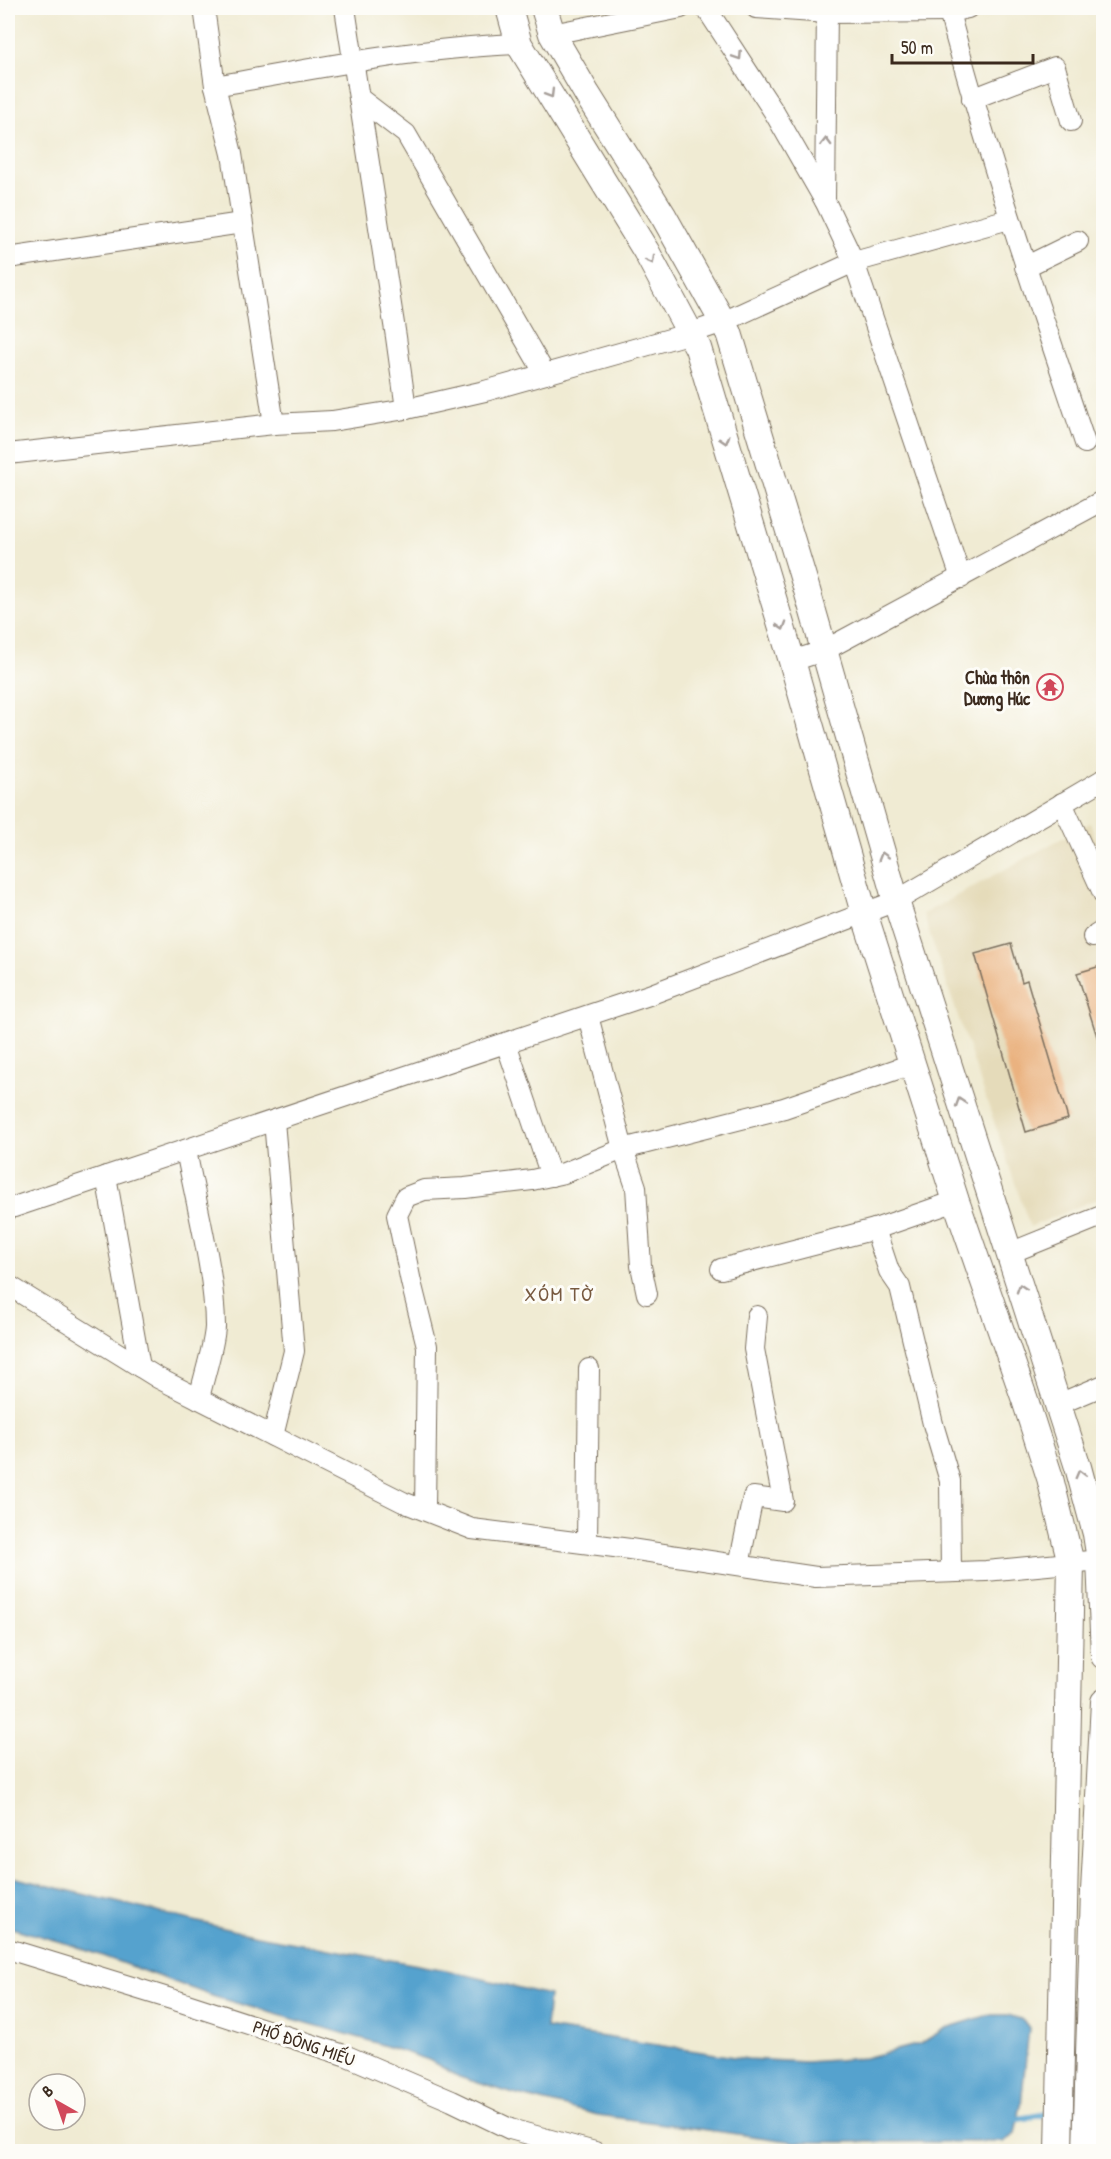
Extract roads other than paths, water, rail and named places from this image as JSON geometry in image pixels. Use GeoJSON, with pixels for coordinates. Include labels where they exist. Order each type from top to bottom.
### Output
{"type":"FeatureCollection","features":[{"type":"Feature","properties":{"kind":"main road"},"geometry":{"type":"LineString","coordinates":[[509,8],[519,44],[646,251],[698,348],[792,661],[864,913],[956,1201],[1050,1478],[1071,1563],[1059,2151]]}},
{"type":"Feature","properties":{"kind":"main road"},"geometry":{"type":"LineString","coordinates":[[544,8],[552,34],[664,217],[729,333],[806,587],[896,901],[1100,1533],[1104,1656]]}},
{"type":"Feature","properties":{"kind":"main road"},"geometry":{"type":"LineString","coordinates":[[519,44],[552,34]]}},
{"type":"Feature","properties":{"kind":"main road"},"geometry":{"type":"LineString","coordinates":[[1086,2151],[1094,1891],[1104,1702]]}},
{"type":"Feature","properties":{"kind":"main road"},"geometry":{"type":"LineString","coordinates":[[1064,1889],[1094,1891]]}},
{"type":"Feature","properties":{"kind":"street"},"geometry":{"type":"LineString","coordinates":[[204,8],[215,86],[231,154],[274,424]]}},
{"type":"Feature","properties":{"kind":"street"},"geometry":{"type":"LineString","coordinates":[[345,8],[406,409]]}},
{"type":"Feature","properties":{"kind":"street"},"geometry":{"type":"LineString","coordinates":[[552,34],[681,8]]}},
{"type":"Feature","properties":{"kind":"street"},"geometry":{"type":"LineString","coordinates":[[706,8],[774,112],[825,201],[854,262],[961,578]]}},
{"type":"Feature","properties":{"kind":"street"},"geometry":{"type":"LineString","coordinates":[[756,8],[959,10],[972,99],[1009,219],[1085,443]]}},
{"type":"Feature","properties":{"kind":"street"},"geometry":{"type":"LineString","coordinates":[[825,201],[827,10]]}},
{"type":"Feature","properties":{"kind":"street"},"geometry":{"type":"LineString","coordinates":[[215,86],[466,47],[519,44]]}},
{"type":"Feature","properties":{"kind":"street"},"geometry":{"type":"LineString","coordinates":[[972,99],[1054,67],[1071,121]]}},
{"type":"Feature","properties":{"kind":"street"},"geometry":{"type":"LineString","coordinates":[[359,98],[406,134],[545,374]]}},
{"type":"Feature","properties":{"kind":"street"},"geometry":{"type":"LineString","coordinates":[[8,454],[274,424],[333,421],[406,409],[485,391],[691,333],[723,322],[854,262],[1009,219]]}},
{"type":"Feature","properties":{"kind":"street"},"geometry":{"type":"LineString","coordinates":[[8,258],[242,224]]}},
{"type":"Feature","properties":{"kind":"street"},"geometry":{"type":"LineString","coordinates":[[1025,267],[1078,241]]}},
{"type":"Feature","properties":{"kind":"street"},"geometry":{"type":"LineString","coordinates":[[792,661],[823,651],[1104,500]]}},
{"type":"Feature","properties":{"kind":"street"},"geometry":{"type":"LineString","coordinates":[[8,1209],[649,995],[896,901],[1104,779]]}},
{"type":"Feature","properties":{"kind":"street"},"geometry":{"type":"LineString","coordinates":[[1062,803],[1104,895]]}},
{"type":"Feature","properties":{"kind":"street"},"geometry":{"type":"LineString","coordinates":[[588,1016],[623,1149],[636,1187],[641,1266],[646,1294]]}},
{"type":"Feature","properties":{"kind":"street"},"geometry":{"type":"LineString","coordinates":[[506,1043],[550,1176]]}},
{"type":"Feature","properties":{"kind":"street"},"geometry":{"type":"LineString","coordinates":[[425,1510],[427,1346],[397,1215],[406,1197],[423,1190],[465,1188],[532,1180],[564,1173],[623,1149],[784,1108],[912,1064]]}},
{"type":"Feature","properties":{"kind":"street"},"geometry":{"type":"LineString","coordinates":[[273,1436],[294,1351],[274,1121]]}},
{"type":"Feature","properties":{"kind":"street"},"geometry":{"type":"LineString","coordinates":[[186,1150],[211,1284],[215,1329],[199,1399]]}},
{"type":"Feature","properties":{"kind":"street"},"geometry":{"type":"LineString","coordinates":[[106,1176],[140,1367]]}},
{"type":"Feature","properties":{"kind":"street"},"geometry":{"type":"LineString","coordinates":[[721,1269],[875,1229],[956,1201]]}},
{"type":"Feature","properties":{"kind":"street"},"geometry":{"type":"LineString","coordinates":[[1010,1253],[1104,1215]]}},
{"type":"Feature","properties":{"kind":"street"},"geometry":{"type":"LineString","coordinates":[[875,1229],[889,1271],[900,1287],[933,1424],[950,1481],[951,1572]]}},
{"type":"Feature","properties":{"kind":"street"},"geometry":{"type":"LineString","coordinates":[[8,1285],[140,1367],[199,1399],[403,1502],[472,1529],[587,1543],[816,1577],[951,1572],[1100,1560]]}},
{"type":"Feature","properties":{"kind":"street"},"geometry":{"type":"LineString","coordinates":[[739,1565],[753,1497],[783,1500],[754,1349],[757,1316]]}},
{"type":"Feature","properties":{"kind":"street"},"geometry":{"type":"LineString","coordinates":[[587,1543],[589,1369]]}},
{"type":"Feature","properties":{"kind":"street"},"geometry":{"type":"LineString","coordinates":[[1059,1404],[1104,1385]]}},
{"type":"Feature","properties":{"kind":"street","name":"PHỐ ĐÔNG MIẾU"},"geometry":{"type":"LineString","coordinates":[[8,1949],[347,2056],[452,2101],[510,2129],[595,2151]]}},
{"type":"Feature","properties":{"kind":"water"},"geometry":{"type":"Polygon","coordinates":[[[8,1876],[257,1936],[446,1970],[549,1995],[546,2028],[748,2059],[805,2062],[865,2058],[920,2044],[946,2028],[989,2015],[1008,2015],[1023,2020],[1029,2028],[1021,2105],[1015,2134],[1003,2142],[796,2142],[598,2115],[514,2094],[459,2077],[429,2060],[215,1997],[75,1946],[8,1927],[8,1876]]]}},
{"type":"Feature","properties":{"kind":"waterway"},"geometry":{"type":"LineString","coordinates":[[1092,2106],[1104,2104]]}},
{"type":"Feature","properties":{"kind":"waterway"},"geometry":{"type":"LineString","coordinates":[[1012,2120],[1048,2114]]}},
{"type":"Feature","properties":{"kind":"place","name":"Chùa thôn Dương Húc"},"geometry":{"type":"Point","coordinates":[1050,687]}},
{"type":"Feature","properties":{"kind":"district","name":"XÓM TỜ"},"geometry":{"type":"Point","coordinates":[559,1293]}}]}
